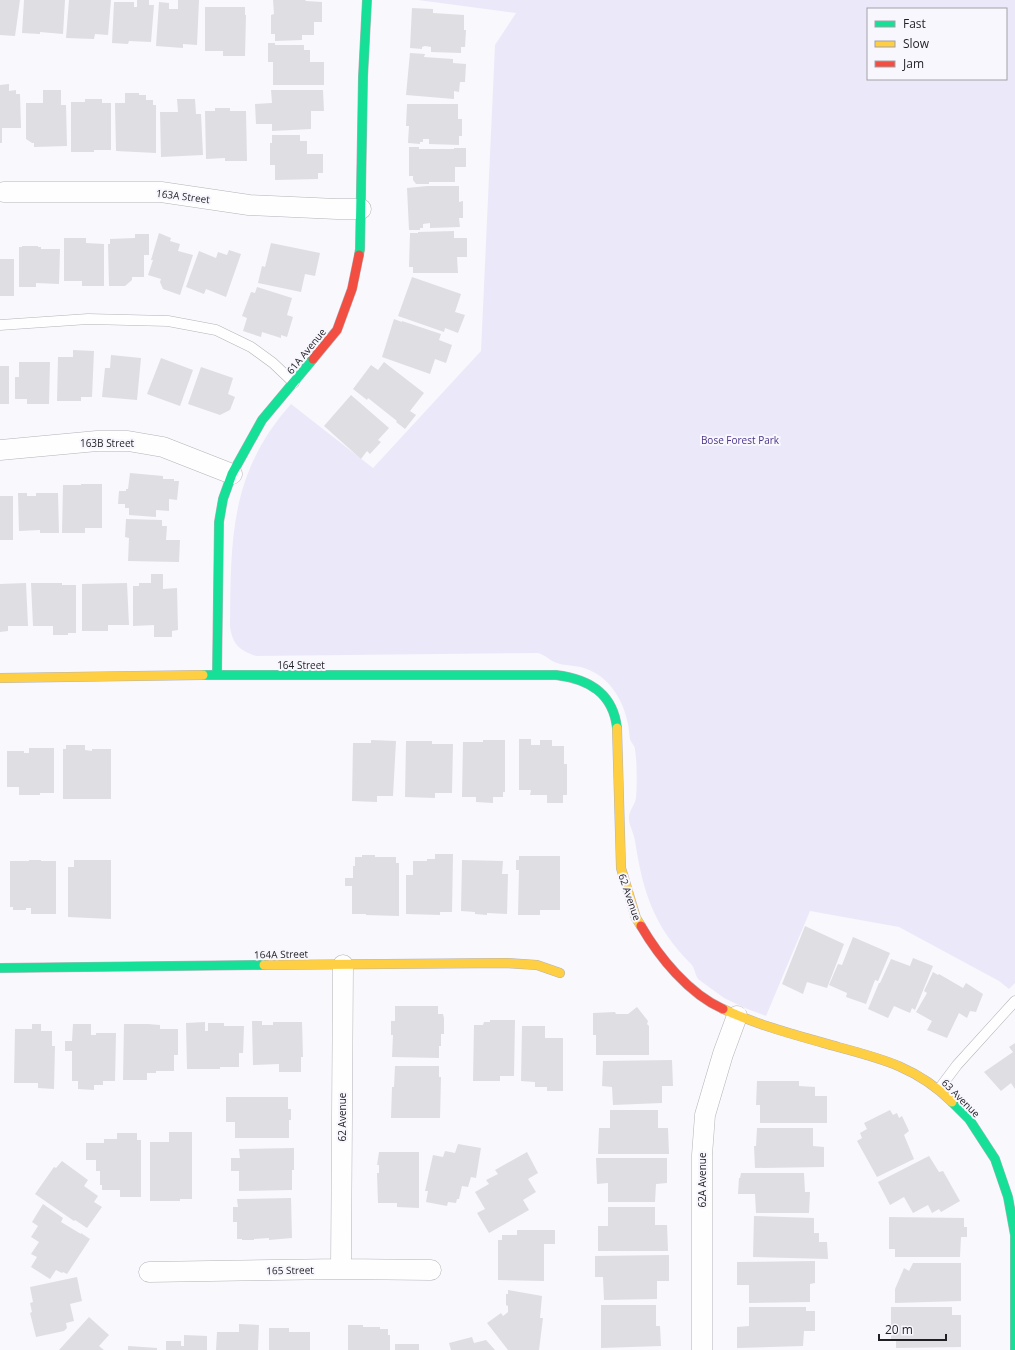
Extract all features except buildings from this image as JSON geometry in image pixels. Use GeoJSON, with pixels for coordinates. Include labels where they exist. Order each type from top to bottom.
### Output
{"type":"FeatureCollection","features":[{"type":"Feature","properties":{"kind":"street","name":"61A Avenue"},"geometry":{"type":"LineString","coordinates":[[217,675],[219,522],[223,500],[232,474],[262,420],[337,330],[352,289],[360,249],[362,209],[362,84],[367,0]]}},
{"type":"Feature","properties":{"kind":"street","name":"163A Street"},"geometry":{"type":"LineString","coordinates":[[4,192],[161,192],[249,205],[362,209]]}},
{"type":"Feature","properties":{"kind":"street","name":"163B Street"},"geometry":{"type":"LineString","coordinates":[[0,450],[96,441],[128,441],[163,447],[232,474]]}},
{"type":"Feature","properties":{"kind":"street","name":"164 Street"},"geometry":{"type":"LineString","coordinates":[[0,678],[217,675],[556,675],[568,676],[589,683],[598,690]]}},
{"type":"Feature","properties":{"kind":"street","name":"62 Avenue"},"geometry":{"type":"LineString","coordinates":[[598,690],[606,698],[613,711],[617,726],[620,868],[636,918],[649,940],[672,970],[685,983],[715,1006],[737,1016]]}},
{"type":"Feature","properties":{"kind":"street","name":"164A Street"},"geometry":{"type":"LineString","coordinates":[[0,968],[506,963],[537,966],[560,973]]}},
{"type":"Feature","properties":{"kind":"street","name":"62 Avenue"},"geometry":{"type":"LineString","coordinates":[[341,1269],[343,965]]}},
{"type":"Feature","properties":{"kind":"street","name":"63 Avenue"},"geometry":{"type":"LineString","coordinates":[[737,1016],[772,1028],[888,1061],[914,1073],[938,1089],[969,1119],[995,1159],[1008,1197],[1015,1235],[1015,1350]]}},
{"type":"Feature","properties":{"kind":"street","name":"62A Avenue"},"geometry":{"type":"LineString","coordinates":[[702,1350],[702,1155],[705,1115],[723,1054],[737,1016]]}},
{"type":"Feature","properties":{"kind":"street","name":"165 Street"},"geometry":{"type":"LineString","coordinates":[[149,1272],[341,1269],[430,1270]]}},
{"type":"Feature","properties":{"kind":"lane"},"geometry":{"type":"LineString","coordinates":[[0,325],[88,319],[168,321],[216,330],[250,347],[273,363],[294,382]]}},
{"type":"Feature","properties":{"kind":"lane"},"geometry":{"type":"LineString","coordinates":[[938,1089],[957,1065],[1015,1001]]}},
{"type":"Feature","properties":{"kind":"green space","name":"Bose Forest Park"},"geometry":{"type":"Polygon","coordinates":[[[418,0],[1015,0],[1015,983],[1009,989],[999,981],[899,927],[810,911],[766,1016],[745,1008],[724,998],[698,979],[692,965],[668,937],[652,908],[642,877],[629,821],[630,812],[636,798],[637,781],[635,748],[630,739],[623,706],[614,690],[601,677],[584,668],[563,665],[555,662],[538,653],[256,656],[241,649],[235,643],[230,627],[230,595],[233,537],[238,509],[245,482],[255,456],[271,430],[291,404],[373,468],[481,351],[495,45],[516,13],[418,0]]]}},
{"type":"Feature","properties":{"kind":"traffic: fast"},"geometry":{"type":"LineString","coordinates":[[359,255],[363,77],[367,0]]}},
{"type":"Feature","properties":{"kind":"traffic: fast"},"geometry":{"type":"LineString","coordinates":[[217,675],[219,522],[223,499],[232,474],[262,420],[313,359]]}},
{"type":"Feature","properties":{"kind":"traffic: fast"},"geometry":{"type":"LineString","coordinates":[[203,675],[556,675],[579,680],[589,684],[597,690],[605,697],[610,706],[615,716],[617,728]]}},
{"type":"Feature","properties":{"kind":"traffic: fast"},"geometry":{"type":"LineString","coordinates":[[0,968],[264,965]]}},
{"type":"Feature","properties":{"kind":"traffic: fast"},"geometry":{"type":"LineString","coordinates":[[952,1102],[969,1119],[995,1159],[1008,1197],[1015,1235],[1015,1350]]}},
{"type":"Feature","properties":{"kind":"traffic: slow"},"geometry":{"type":"LineString","coordinates":[[0,678],[203,675]]}},
{"type":"Feature","properties":{"kind":"traffic: slow"},"geometry":{"type":"LineString","coordinates":[[617,728],[621,868],[636,918],[641,926]]}},
{"type":"Feature","properties":{"kind":"traffic: slow"},"geometry":{"type":"LineString","coordinates":[[264,965],[506,963],[537,965],[560,973]]}},
{"type":"Feature","properties":{"kind":"traffic: slow"},"geometry":{"type":"LineString","coordinates":[[723,1009],[765,1026],[870,1056],[899,1066],[926,1081],[952,1102]]}},
{"type":"Feature","properties":{"kind":"traffic: jam"},"geometry":{"type":"LineString","coordinates":[[313,359],[337,330],[352,289],[359,255]]}},
{"type":"Feature","properties":{"kind":"traffic: jam"},"geometry":{"type":"LineString","coordinates":[[641,926],[648,938],[676,974],[698,994],[723,1009]]}}]}
